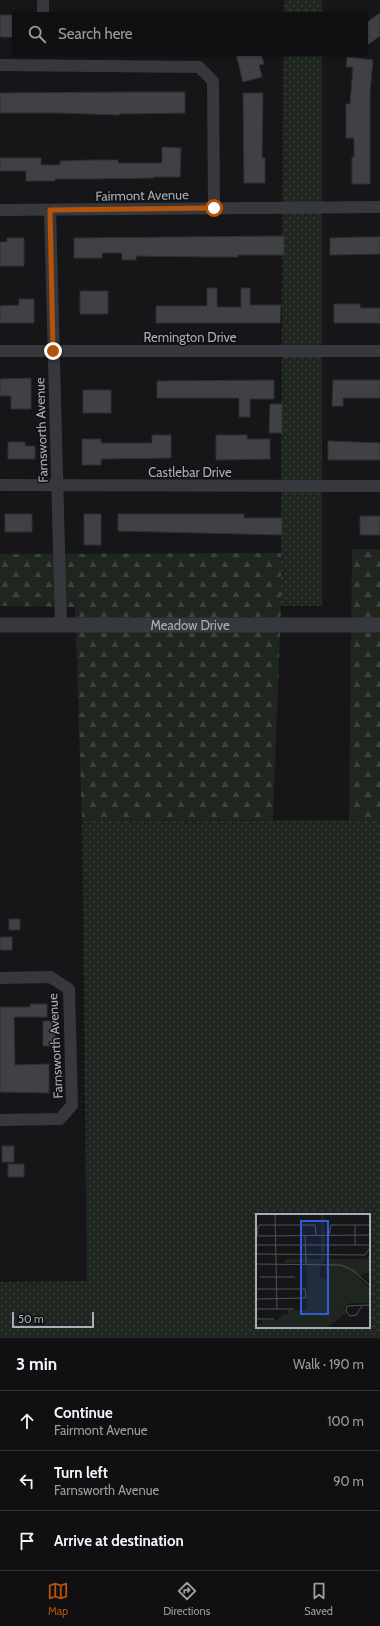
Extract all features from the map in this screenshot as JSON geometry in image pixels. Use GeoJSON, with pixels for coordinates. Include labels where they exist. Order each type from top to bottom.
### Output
{"type":"FeatureCollection","features":[{"type":"Feature","properties":{"kind":"street"},"geometry":{"type":"LineString","coordinates":[[42,0],[43,12]]}},
{"type":"Feature","properties":{"kind":"street"},"geometry":{"type":"LineString","coordinates":[[0,65],[45,60],[199,67],[213,81],[214,208]]}},
{"type":"Feature","properties":{"kind":"street","name":"Fairmont Avenue"},"geometry":{"type":"LineString","coordinates":[[0,210],[380,207]]}},
{"type":"Feature","properties":{"kind":"street","name":"Farnsworth Avenue"},"geometry":{"type":"LineString","coordinates":[[50,210],[61,625]]}},
{"type":"Feature","properties":{"kind":"street","name":"Remington Drive"},"geometry":{"type":"LineString","coordinates":[[0,351],[380,351]]}},
{"type":"Feature","properties":{"kind":"street","name":"Castlebar Drive"},"geometry":{"type":"LineString","coordinates":[[0,485],[380,486]]}},
{"type":"Feature","properties":{"kind":"street","name":"Meadow Drive"},"geometry":{"type":"LineString","coordinates":[[0,625],[380,625]]}},
{"type":"Feature","properties":{"kind":"street","name":"Farnsworth Avenue"},"geometry":{"type":"LineString","coordinates":[[0,978],[50,977],[69,989],[72,1105],[60,1119],[0,1120]]}},
{"type":"Feature","properties":{"kind":"green space"},"geometry":{"type":"Polygon","coordinates":[[[284,0],[322,0],[322,12],[284,12],[284,0]]]}},
{"type":"Feature","properties":{"kind":"green space"},"geometry":{"type":"Polygon","coordinates":[[[283,56],[322,56],[322,606],[281,606],[283,56]]]}},
{"type":"Feature","properties":{"kind":"green space"},"geometry":{"type":"Polygon","coordinates":[[[352,549],[380,549],[380,820],[349,820],[352,549]]]}},
{"type":"Feature","properties":{"kind":"green space"},"geometry":{"type":"Polygon","coordinates":[[[281,553],[281,606],[273,820],[82,821],[75,607],[0,606],[0,554],[281,553]]]}},
{"type":"Feature","properties":{"kind":"green space"},"geometry":{"type":"Polygon","coordinates":[[[380,820],[380,1338],[0,1338],[0,1282],[87,1281],[82,821],[380,820]]]}},
{"type":"Feature","properties":{"kind":"building"},"geometry":{"type":"Polygon","coordinates":[[[380,13],[380,36],[368,45],[368,22],[380,13]]]}},
{"type":"Feature","properties":{"kind":"building"},"geometry":{"type":"Polygon","coordinates":[[[0,15],[12,15],[12,37],[0,37],[0,15]]]}},
{"type":"Feature","properties":{"kind":"building"},"geometry":{"type":"Polygon","coordinates":[[[236,56],[262,56],[264,64],[259,65],[262,77],[243,82],[236,56]]]}},
{"type":"Feature","properties":{"kind":"building"},"geometry":{"type":"Polygon","coordinates":[[[347,57],[373,60],[370,93],[370,184],[352,184],[354,138],[346,138],[346,104],[350,104],[353,67],[346,67],[347,57]]]}},
{"type":"Feature","properties":{"kind":"building"},"geometry":{"type":"Polygon","coordinates":[[[185,92],[185,113],[119,115],[0,113],[0,93],[185,92]]]}},
{"type":"Feature","properties":{"kind":"building"},"geometry":{"type":"Polygon","coordinates":[[[243,93],[263,93],[262,158],[265,158],[265,183],[244,183],[243,93]]]}},
{"type":"Feature","properties":{"kind":"building"},"geometry":{"type":"Polygon","coordinates":[[[162,147],[181,148],[180,177],[55,179],[55,181],[26,181],[26,171],[0,171],[0,158],[41,158],[41,165],[60,165],[60,161],[93,160],[118,160],[118,163],[162,163],[162,147]]]}},
{"type":"Feature","properties":{"kind":"building"},"geometry":{"type":"Polygon","coordinates":[[[284,236],[284,255],[238,255],[238,257],[136,256],[136,260],[122,260],[122,253],[102,253],[102,258],[74,258],[74,238],[284,236]]]}},
{"type":"Feature","properties":{"kind":"building"},"geometry":{"type":"Polygon","coordinates":[[[380,237],[380,254],[330,255],[330,238],[380,237]]]}},
{"type":"Feature","properties":{"kind":"building"},"geometry":{"type":"Polygon","coordinates":[[[7,238],[24,238],[24,266],[0,266],[0,242],[7,242],[7,238]]]}},
{"type":"Feature","properties":{"kind":"building"},"geometry":{"type":"Polygon","coordinates":[[[207,288],[217,288],[217,307],[241,307],[241,288],[250,288],[250,305],[281,305],[280,323],[156,323],[156,306],[207,306],[207,288]]]}},
{"type":"Feature","properties":{"kind":"building"},"geometry":{"type":"Polygon","coordinates":[[[80,291],[108,291],[108,314],[80,314],[80,291]]]}},
{"type":"Feature","properties":{"kind":"building"},"geometry":{"type":"Polygon","coordinates":[[[19,299],[34,299],[34,323],[0,323],[0,306],[19,305],[19,299]]]}},
{"type":"Feature","properties":{"kind":"building"},"geometry":{"type":"Polygon","coordinates":[[[334,304],[360,304],[360,308],[380,308],[380,323],[334,323],[334,304]]]}},
{"type":"Feature","properties":{"kind":"building"},"geometry":{"type":"Polygon","coordinates":[[[31,378],[31,409],[11,409],[11,396],[0,396],[0,379],[31,378]]]}},
{"type":"Feature","properties":{"kind":"building"},"geometry":{"type":"Polygon","coordinates":[[[274,380],[274,399],[250,399],[250,417],[239,417],[239,398],[157,398],[157,381],[274,380]]]}},
{"type":"Feature","properties":{"kind":"building"},"geometry":{"type":"Polygon","coordinates":[[[333,380],[380,380],[380,398],[343,398],[343,406],[332,406],[333,380]]]}},
{"type":"Feature","properties":{"kind":"building"},"geometry":{"type":"Polygon","coordinates":[[[83,390],[111,390],[111,413],[83,413],[83,390]]]}},
{"type":"Feature","properties":{"kind":"building"},"geometry":{"type":"Polygon","coordinates":[[[270,404],[282,404],[282,433],[269,433],[270,404]]]}},
{"type":"Feature","properties":{"kind":"building"},"geometry":{"type":"Polygon","coordinates":[[[152,435],[171,435],[171,458],[101,459],[101,465],[82,465],[82,439],[101,439],[101,443],[152,443],[152,435]]]}},
{"type":"Feature","properties":{"kind":"building"},"geometry":{"type":"Polygon","coordinates":[[[216,435],[247,435],[247,439],[270,439],[270,459],[216,460],[216,435]]]}},
{"type":"Feature","properties":{"kind":"building"},"geometry":{"type":"Polygon","coordinates":[[[328,441],[380,443],[380,460],[328,460],[328,441]]]}},
{"type":"Feature","properties":{"kind":"building"},"geometry":{"type":"Polygon","coordinates":[[[8,442],[25,442],[25,446],[35,446],[35,459],[8,459],[8,442]]]}},
{"type":"Feature","properties":{"kind":"building"},"geometry":{"type":"Polygon","coordinates":[[[5,514],[32,514],[32,532],[5,532],[5,514]]]}},
{"type":"Feature","properties":{"kind":"building"},"geometry":{"type":"Polygon","coordinates":[[[84,514],[101,514],[101,545],[84,545],[84,514]]]}},
{"type":"Feature","properties":{"kind":"building"},"geometry":{"type":"Polygon","coordinates":[[[118,514],[244,514],[244,518],[282,518],[282,535],[118,531],[118,514]]]}},
{"type":"Feature","properties":{"kind":"building"},"geometry":{"type":"Polygon","coordinates":[[[360,516],[380,516],[380,535],[360,535],[360,516]]]}},
{"type":"Feature","properties":{"kind":"building"},"geometry":{"type":"Polygon","coordinates":[[[9,919],[20,919],[20,930],[9,930],[9,919]]]}},
{"type":"Feature","properties":{"kind":"building"},"geometry":{"type":"Polygon","coordinates":[[[0,937],[12,937],[12,950],[0,950],[0,937]]]}},
{"type":"Feature","properties":{"kind":"building"},"geometry":{"type":"Polygon","coordinates":[[[30,1004],[47,1004],[47,1017],[14,1017],[15,1065],[49,1064],[49,1093],[0,1092],[0,1007],[30,1007],[30,1004]]]}},
{"type":"Feature","properties":{"kind":"building"},"geometry":{"type":"Polygon","coordinates":[[[43,1021],[55,1021],[55,1046],[43,1046],[43,1021]]]}},
{"type":"Feature","properties":{"kind":"building"},"geometry":{"type":"Polygon","coordinates":[[[2,1146],[14,1146],[14,1162],[2,1162],[2,1146]]]}},
{"type":"Feature","properties":{"kind":"building"},"geometry":{"type":"Polygon","coordinates":[[[8,1164],[24,1164],[24,1177],[8,1177],[8,1164]]]}},
{"type":"Feature","properties":{"kind":"route"},"geometry":{"type":"LineString","coordinates":[[53,351],[50,210],[214,208]]}}]}
